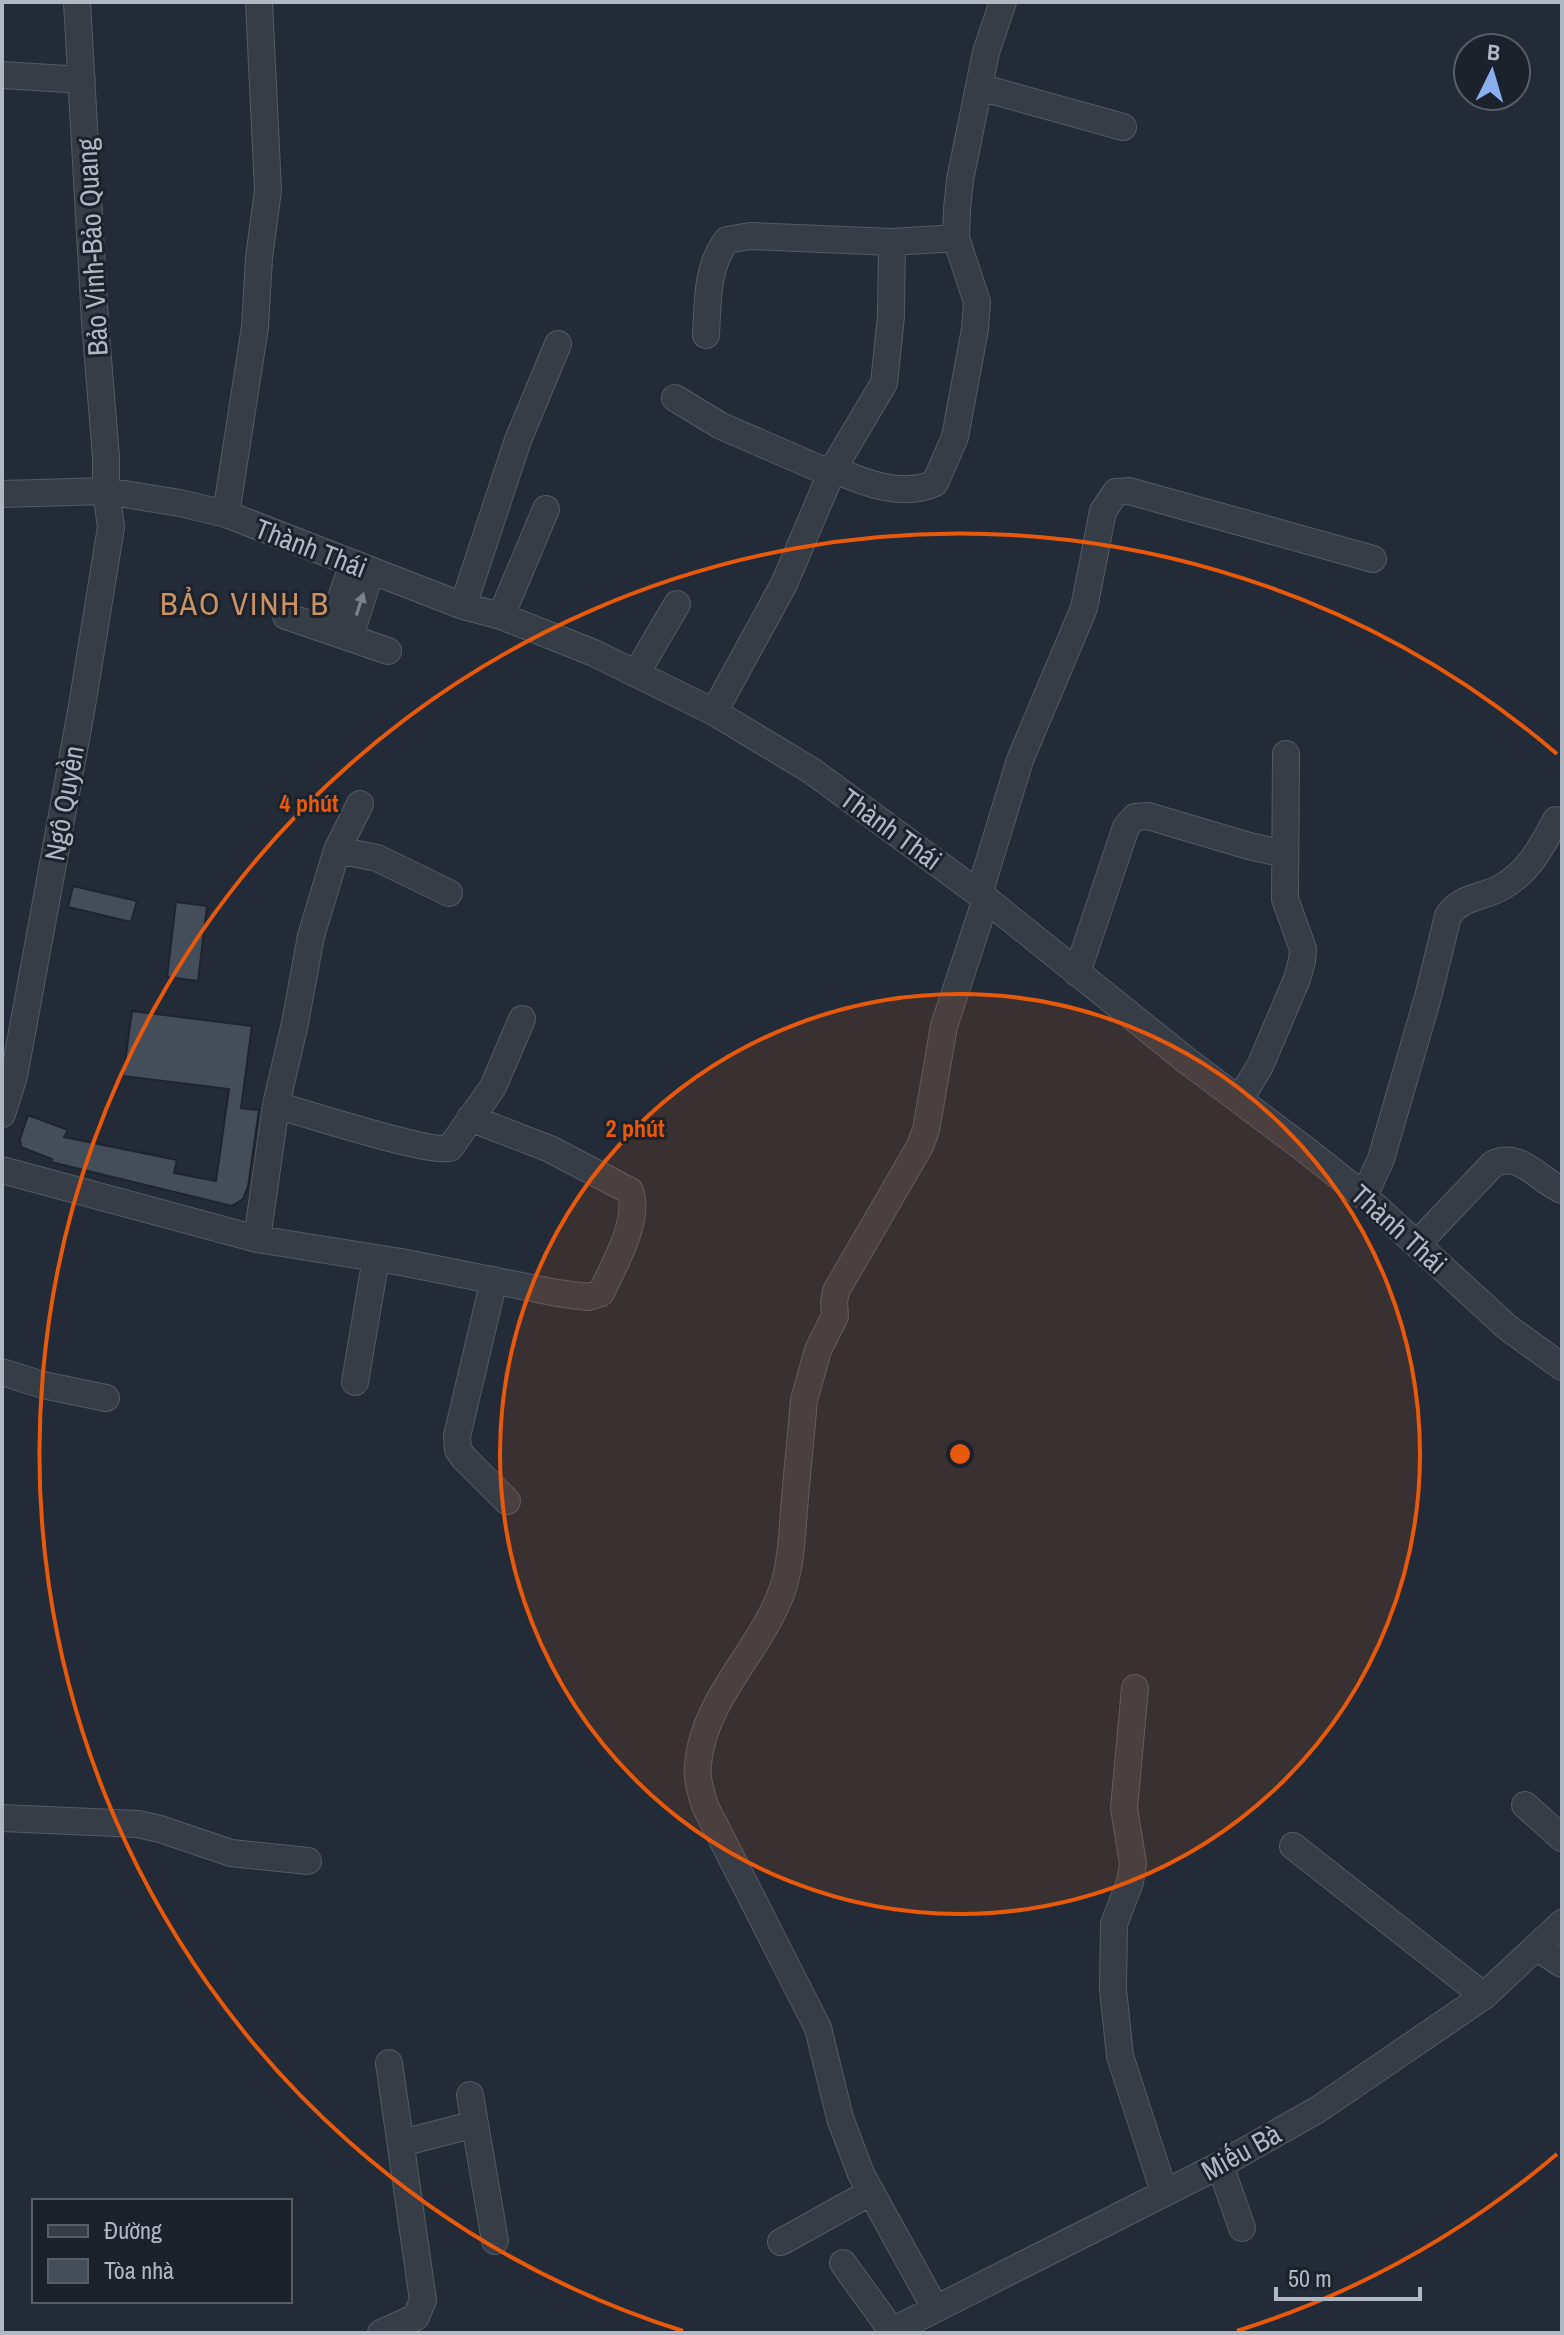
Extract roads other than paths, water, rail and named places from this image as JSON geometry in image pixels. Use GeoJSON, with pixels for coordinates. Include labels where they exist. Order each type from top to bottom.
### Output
{"type":"FeatureCollection","features":[{"type":"Feature","properties":{"kind":"street","name":"Bảo Vinh-Bảo Quang"},"geometry":{"type":"LineString","coordinates":[[77,2],[106,491]]}},
{"type":"Feature","properties":{"kind":"street"},"geometry":{"type":"LineString","coordinates":[[226,514],[255,327],[259,258],[268,190],[259,2]]}},
{"type":"Feature","properties":{"kind":"street"},"geometry":{"type":"LineString","coordinates":[[675,398],[721,426],[832,472],[895,489],[914,491],[935,483],[955,437],[975,329],[975,293],[956,238],[960,180],[986,52],[1003,2]]}},
{"type":"Feature","properties":{"kind":"street"},"geometry":{"type":"LineString","coordinates":[[2,75],[82,80]]}},
{"type":"Feature","properties":{"kind":"street"},"geometry":{"type":"LineString","coordinates":[[979,87],[1123,127]]}},
{"type":"Feature","properties":{"kind":"street"},"geometry":{"type":"LineString","coordinates":[[706,335],[710,281],[716,254],[727,240],[750,236],[892,242],[956,238]]}},
{"type":"Feature","properties":{"kind":"street"},"geometry":{"type":"LineString","coordinates":[[714,712],[784,584],[832,472],[884,383],[891,316],[892,242]]}},
{"type":"Feature","properties":{"kind":"street"},"geometry":{"type":"LineString","coordinates":[[463,606],[518,440],[558,344]]}},
{"type":"Feature","properties":{"kind":"street","name":"Thành Thái"},"geometry":{"type":"LineString","coordinates":[[2,494],[106,491],[226,514],[362,568],[463,606],[501,616],[594,653],[714,712],[812,771],[983,896],[1186,1060],[1364,1196],[1507,1327],[1562,1367]]}},
{"type":"Feature","properties":{"kind":"street","name":"Ngô Quyền"},"geometry":{"type":"LineString","coordinates":[[2,1114],[103,586],[111,527],[106,491]]}},
{"type":"Feature","properties":{"kind":"street"},"geometry":{"type":"LineString","coordinates":[[935,2308],[861,2174],[840,2118],[818,2028],[705,1806],[698,1782],[698,1764],[706,1728],[716,1705],[782,1592],[790,1555],[804,1400],[809,1378],[818,1350],[835,1316],[836,1291],[884,1203],[920,1146],[926,1130],[944,1026],[1020,760],[1084,608],[1103,511],[1116,492],[1129,491],[1373,559]]}},
{"type":"Feature","properties":{"kind":"street"},"geometry":{"type":"LineString","coordinates":[[501,616],[546,509]]}},
{"type":"Feature","properties":{"kind":"street"},"geometry":{"type":"LineString","coordinates":[[340,633],[362,568]]}},
{"type":"Feature","properties":{"kind":"street"},"geometry":{"type":"LineString","coordinates":[[636,674],[677,604]]}},
{"type":"Feature","properties":{"kind":"street"},"geometry":{"type":"LineString","coordinates":[[286,616],[388,651]]}},
{"type":"Feature","properties":{"kind":"street"},"geometry":{"type":"LineString","coordinates":[[1240,1099],[1260,1066],[1302,961],[1303,949],[1285,899],[1286,754]]}},
{"type":"Feature","properties":{"kind":"street"},"geometry":{"type":"LineString","coordinates":[[257,1239],[276,1105],[311,936],[337,850],[360,804]]}},
{"type":"Feature","properties":{"kind":"street"},"geometry":{"type":"LineString","coordinates":[[1077,973],[1126,827],[1135,817],[1148,816],[1285,854]]}},
{"type":"Feature","properties":{"kind":"street"},"geometry":{"type":"LineString","coordinates":[[1364,1196],[1381,1159],[1448,916],[1454,907],[1499,889],[1516,878],[1533,861],[1556,820]]}},
{"type":"Feature","properties":{"kind":"street"},"geometry":{"type":"LineString","coordinates":[[337,850],[386,862],[449,893]]}},
{"type":"Feature","properties":{"kind":"street"},"geometry":{"type":"LineString","coordinates":[[276,1105],[445,1150],[454,1144],[493,1087],[522,1019]]}},
{"type":"Feature","properties":{"kind":"street"},"geometry":{"type":"LineString","coordinates":[[2,1170],[257,1239],[588,1297],[601,1293],[624,1244],[634,1203],[630,1191],[550,1149],[470,1118]]}},
{"type":"Feature","properties":{"kind":"street"},"geometry":{"type":"LineString","coordinates":[[1417,1244],[1500,1160],[1512,1160],[1562,1190]]}},
{"type":"Feature","properties":{"kind":"street"},"geometry":{"type":"LineString","coordinates":[[355,1382],[376,1258]]}},
{"type":"Feature","properties":{"kind":"street"},"geometry":{"type":"LineString","coordinates":[[494,1280],[457,1436],[458,1450],[464,1458],[507,1501]]}},
{"type":"Feature","properties":{"kind":"street"},"geometry":{"type":"LineString","coordinates":[[2,1372],[43,1385],[106,1398]]}},
{"type":"Feature","properties":{"kind":"street"},"geometry":{"type":"LineString","coordinates":[[1135,1688],[1124,1808],[1133,1864],[1130,1882],[1114,1924],[1113,1989],[1120,2056],[1164,2192]]}},
{"type":"Feature","properties":{"kind":"street"},"geometry":{"type":"LineString","coordinates":[[1525,1805],[1562,1838]]}},
{"type":"Feature","properties":{"kind":"street"},"geometry":{"type":"LineString","coordinates":[[2,1818],[138,1824],[219,1851],[308,1861]]}},
{"type":"Feature","properties":{"kind":"street"},"geometry":{"type":"LineString","coordinates":[[1293,1846],[1484,1996]]}},
{"type":"Feature","properties":{"kind":"street","name":"Miếu Bà"},"geometry":{"type":"LineString","coordinates":[[890,2332],[1220,2165],[1317,2110],[1484,1996],[1562,1923]]}},
{"type":"Feature","properties":{"kind":"street"},"geometry":{"type":"LineString","coordinates":[[1538,1948],[1562,1964]]}},
{"type":"Feature","properties":{"kind":"street"},"geometry":{"type":"LineString","coordinates":[[381,2333],[416,2317],[422,2307],[389,2063]]}},
{"type":"Feature","properties":{"kind":"street"},"geometry":{"type":"LineString","coordinates":[[470,2095],[495,2241]]}},
{"type":"Feature","properties":{"kind":"street"},"geometry":{"type":"LineString","coordinates":[[402,2143],[475,2124]]}},
{"type":"Feature","properties":{"kind":"street"},"geometry":{"type":"LineString","coordinates":[[1220,2165],[1242,2228]]}},
{"type":"Feature","properties":{"kind":"street"},"geometry":{"type":"LineString","coordinates":[[781,2242],[871,2192]]}},
{"type":"Feature","properties":{"kind":"street"},"geometry":{"type":"LineString","coordinates":[[843,2263],[890,2332]]}},
{"type":"Feature","properties":{"kind":"district","name":"BẢO VINH B"},"geometry":{"type":"Point","coordinates":[245,604]}}]}
